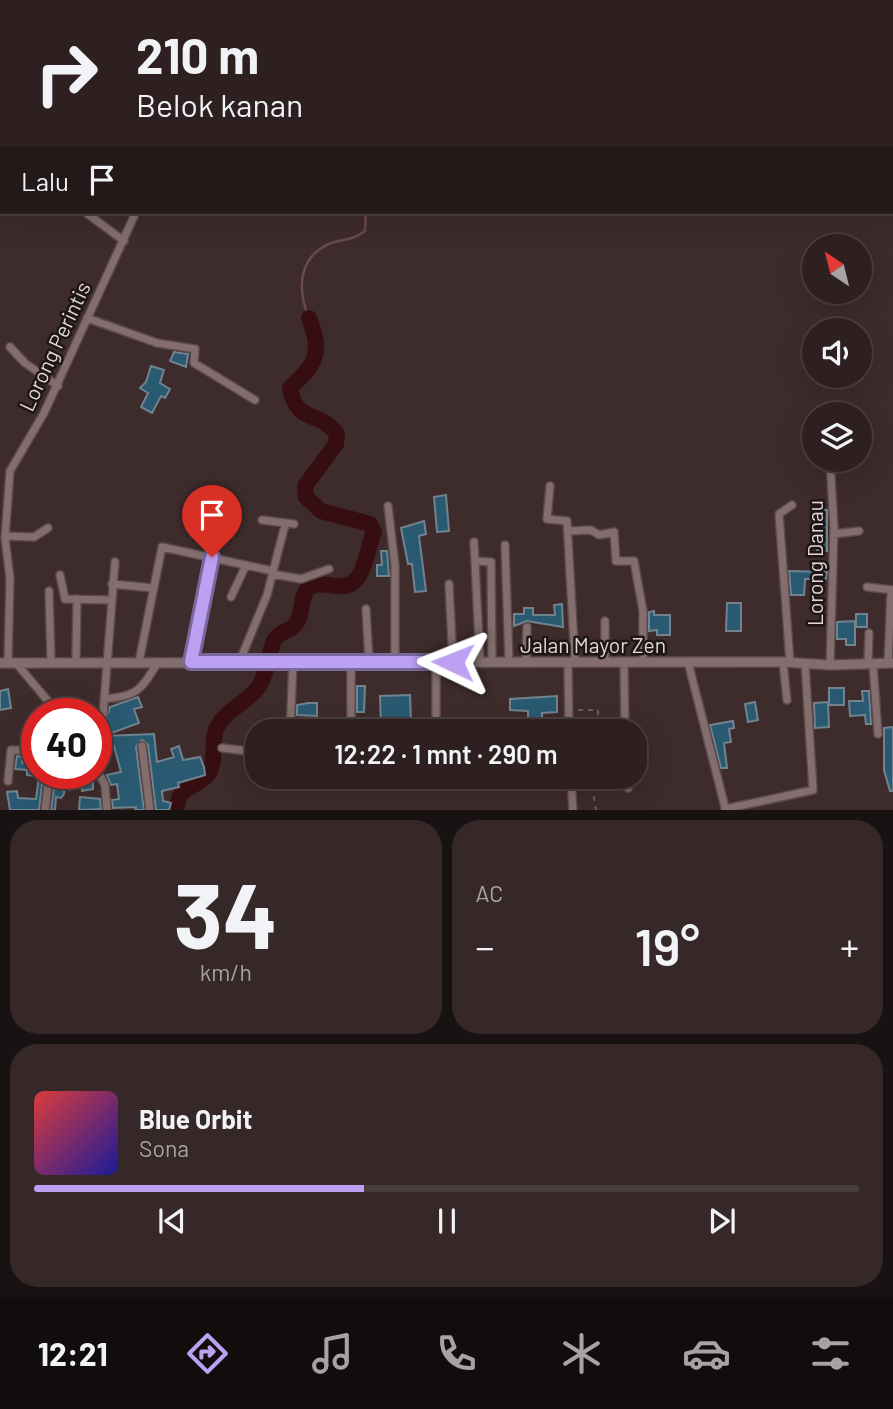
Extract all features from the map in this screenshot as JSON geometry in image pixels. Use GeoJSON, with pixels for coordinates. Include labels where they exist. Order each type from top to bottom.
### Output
{"type":"FeatureCollection","features":[{"type":"Feature","properties":{"kind":"street"},"geometry":{"type":"LineString","coordinates":[[88,214],[124,241]]}},
{"type":"Feature","properties":{"kind":"street","name":"Lorong Perintis"},"geometry":{"type":"LineString","coordinates":[[8,663],[10,578],[5,536],[10,471],[58,386],[135,214]]}},
{"type":"Feature","properties":{"kind":"street"},"geometry":{"type":"LineString","coordinates":[[87,318],[157,343],[195,349],[194,363],[255,400]]}},
{"type":"Feature","properties":{"kind":"street"},"geometry":{"type":"LineString","coordinates":[[10,347],[25,363],[58,386]]}},
{"type":"Feature","properties":{"kind":"street","name":"Lorong Danau"},"geometry":{"type":"LineString","coordinates":[[830,665],[834,534],[831,472]]}},
{"type":"Feature","properties":{"kind":"street"},"geometry":{"type":"LineString","coordinates":[[550,486],[547,519],[567,521],[568,531],[572,662],[568,719]]}},
{"type":"Feature","properties":{"kind":"street"},"geometry":{"type":"LineString","coordinates":[[787,700],[779,514],[792,505]]}},
{"type":"Feature","properties":{"kind":"street"},"geometry":{"type":"LineString","coordinates":[[388,506],[395,566],[395,660]]}},
{"type":"Feature","properties":{"kind":"street"},"geometry":{"type":"LineString","coordinates":[[262,520],[285,525],[294,524]]}},
{"type":"Feature","properties":{"kind":"street"},"geometry":{"type":"LineString","coordinates":[[239,663],[272,572],[285,525]]}},
{"type":"Feature","properties":{"kind":"street"},"geometry":{"type":"LineString","coordinates":[[5,536],[34,537],[48,528]]}},
{"type":"Feature","properties":{"kind":"street"},"geometry":{"type":"LineString","coordinates":[[568,531],[591,530],[599,535],[614,532],[616,561],[634,561],[643,611],[643,661]]}},
{"type":"Feature","properties":{"kind":"street"},"geometry":{"type":"LineString","coordinates":[[834,534],[859,531]]}},
{"type":"Feature","properties":{"kind":"street"},"geometry":{"type":"LineString","coordinates":[[474,542],[480,662]]}},
{"type":"Feature","properties":{"kind":"street"},"geometry":{"type":"LineString","coordinates":[[505,545],[509,662]]}},
{"type":"Feature","properties":{"kind":"street"},"geometry":{"type":"LineString","coordinates":[[139,662],[162,547],[301,579],[329,569]]}},
{"type":"Feature","properties":{"kind":"street"},"geometry":{"type":"LineString","coordinates":[[191,662],[212,557]]}},
{"type":"Feature","properties":{"kind":"street"},"geometry":{"type":"LineString","coordinates":[[475,561],[491,562],[492,663]]}},
{"type":"Feature","properties":{"kind":"street"},"geometry":{"type":"LineString","coordinates":[[104,698],[115,562]]}},
{"type":"Feature","properties":{"kind":"street"},"geometry":{"type":"LineString","coordinates":[[231,597],[246,565]]}},
{"type":"Feature","properties":{"kind":"street"},"geometry":{"type":"LineString","coordinates":[[60,575],[64,598],[111,600]]}},
{"type":"Feature","properties":{"kind":"street"},"geometry":{"type":"LineString","coordinates":[[113,584],[153,588]]}},
{"type":"Feature","properties":{"kind":"street"},"geometry":{"type":"LineString","coordinates":[[449,584],[453,662]]}},
{"type":"Feature","properties":{"kind":"street"},"geometry":{"type":"LineString","coordinates":[[867,587],[892,590],[891,663]]}},
{"type":"Feature","properties":{"kind":"street"},"geometry":{"type":"LineString","coordinates":[[49,592],[51,661]]}},
{"type":"Feature","properties":{"kind":"street"},"geometry":{"type":"LineString","coordinates":[[76,661],[77,599]]}},
{"type":"Feature","properties":{"kind":"street"},"geometry":{"type":"LineString","coordinates":[[366,609],[369,661]]}},
{"type":"Feature","properties":{"kind":"street"},"geometry":{"type":"LineString","coordinates":[[605,621],[605,661]]}},
{"type":"Feature","properties":{"kind":"street"},"geometry":{"type":"LineString","coordinates":[[526,661],[527,627]]}},
{"type":"Feature","properties":{"kind":"street"},"geometry":{"type":"LineString","coordinates":[[869,633],[878,734]]}},
{"type":"Feature","properties":{"kind":"street","name":"Jalan Mayor Zen"},"geometry":{"type":"LineString","coordinates":[[8,663],[293,663],[395,660],[492,663],[891,663]]}},
{"type":"Feature","properties":{"kind":"street"},"geometry":{"type":"LineString","coordinates":[[351,661],[351,719]]}},
{"type":"Feature","properties":{"kind":"street"},"geometry":{"type":"LineString","coordinates":[[624,661],[625,719]]}},
{"type":"Feature","properties":{"kind":"street"},"geometry":{"type":"LineString","coordinates":[[112,698],[139,691],[158,662]]}},
{"type":"Feature","properties":{"kind":"street"},"geometry":{"type":"LineString","coordinates":[[436,662],[436,715]]}},
{"type":"Feature","properties":{"kind":"street"},"geometry":{"type":"LineString","coordinates":[[688,662],[725,810],[813,790],[804,663]]}},
{"type":"Feature","properties":{"kind":"street"},"geometry":{"type":"LineString","coordinates":[[8,663],[43,698]]}},
{"type":"Feature","properties":{"kind":"street"},"geometry":{"type":"LineString","coordinates":[[291,719],[293,663]]}},
{"type":"Feature","properties":{"kind":"street"},"geometry":{"type":"LineString","coordinates":[[142,746],[150,810]]}},
{"type":"Feature","properties":{"kind":"street"},"geometry":{"type":"LineString","coordinates":[[222,748],[245,751]]}},
{"type":"Feature","properties":{"kind":"street"},"geometry":{"type":"LineString","coordinates":[[8,781],[11,750],[21,750]]}},
{"type":"Feature","properties":{"kind":"street"},"geometry":{"type":"LineString","coordinates":[[45,810],[47,789]]}},
{"type":"Feature","properties":{"kind":"street"},"geometry":{"type":"LineString","coordinates":[[105,789],[107,810]]}},
{"type":"Feature","properties":{"kind":"street"},"geometry":{"type":"LineString","coordinates":[[572,789],[573,810]]}},
{"type":"Feature","properties":{"kind":"path"},"geometry":{"type":"LineString","coordinates":[[568,711],[598,710],[598,719]]}},
{"type":"Feature","properties":{"kind":"path"},"geometry":{"type":"LineString","coordinates":[[593,789],[596,810]]}},
{"type":"Feature","properties":{"kind":"building"},"geometry":{"type":"Polygon","coordinates":[[[174,352],[188,354],[186,367],[170,361],[174,352]]]}},
{"type":"Feature","properties":{"kind":"building"},"geometry":{"type":"Polygon","coordinates":[[[151,366],[164,370],[160,383],[170,389],[165,398],[161,396],[152,413],[141,407],[148,393],[140,388],[146,382],[151,366]]]}},
{"type":"Feature","properties":{"kind":"building"},"geometry":{"type":"Polygon","coordinates":[[[446,495],[449,531],[437,532],[434,497],[446,495]]]}},
{"type":"Feature","properties":{"kind":"building"},"geometry":{"type":"Polygon","coordinates":[[[818,509],[827,510],[827,551],[817,550],[818,535],[813,534],[818,509]]]}},
{"type":"Feature","properties":{"kind":"building"},"geometry":{"type":"Polygon","coordinates":[[[424,521],[426,534],[419,536],[426,591],[415,592],[412,564],[408,564],[401,528],[424,521]]]}},
{"type":"Feature","properties":{"kind":"building"},"geometry":{"type":"Polygon","coordinates":[[[381,551],[387,551],[389,576],[377,576],[377,565],[382,565],[381,551]]]}},
{"type":"Feature","properties":{"kind":"building"},"geometry":{"type":"Polygon","coordinates":[[[789,571],[827,572],[826,579],[805,579],[804,595],[791,595],[789,571]]]}},
{"type":"Feature","properties":{"kind":"building"},"geometry":{"type":"Polygon","coordinates":[[[727,603],[741,603],[741,631],[726,631],[727,603]]]}},
{"type":"Feature","properties":{"kind":"building"},"geometry":{"type":"Polygon","coordinates":[[[562,604],[563,627],[527,621],[514,626],[514,614],[524,614],[524,608],[533,608],[533,615],[555,615],[554,605],[562,604]]]}},
{"type":"Feature","properties":{"kind":"building"},"geometry":{"type":"Polygon","coordinates":[[[654,611],[654,615],[670,615],[670,635],[657,635],[657,630],[649,631],[649,612],[654,611]]]}},
{"type":"Feature","properties":{"kind":"building"},"geometry":{"type":"Polygon","coordinates":[[[856,614],[867,614],[867,627],[856,627],[856,614]]]}},
{"type":"Feature","properties":{"kind":"building"},"geometry":{"type":"Polygon","coordinates":[[[855,621],[855,645],[846,645],[846,639],[837,639],[837,622],[855,621]]]}},
{"type":"Feature","properties":{"kind":"building"},"geometry":{"type":"Polygon","coordinates":[[[357,686],[365,686],[364,712],[357,712],[357,686]]]}},
{"type":"Feature","properties":{"kind":"building"},"geometry":{"type":"Polygon","coordinates":[[[829,688],[844,688],[844,705],[829,705],[829,688]]]}},
{"type":"Feature","properties":{"kind":"building"},"geometry":{"type":"Polygon","coordinates":[[[8,689],[11,708],[0,710],[0,691],[8,689]]]}},
{"type":"Feature","properties":{"kind":"building"},"geometry":{"type":"Polygon","coordinates":[[[862,691],[869,691],[871,724],[866,724],[865,715],[850,716],[849,701],[863,701],[862,691]]]}},
{"type":"Feature","properties":{"kind":"building"},"geometry":{"type":"Polygon","coordinates":[[[410,695],[411,719],[381,719],[380,696],[410,695]]]}},
{"type":"Feature","properties":{"kind":"building"},"geometry":{"type":"Polygon","coordinates":[[[557,696],[557,712],[542,713],[542,719],[528,719],[528,711],[510,710],[510,699],[557,696]]]}},
{"type":"Feature","properties":{"kind":"building"},"geometry":{"type":"Polygon","coordinates":[[[138,697],[142,707],[134,709],[139,723],[112,733],[112,706],[138,697]]]}},
{"type":"Feature","properties":{"kind":"building"},"geometry":{"type":"Polygon","coordinates":[[[755,702],[758,720],[748,722],[745,704],[755,702]]]}},
{"type":"Feature","properties":{"kind":"building"},"geometry":{"type":"Polygon","coordinates":[[[828,702],[829,727],[815,728],[814,703],[828,702]]]}},
{"type":"Feature","properties":{"kind":"building"},"geometry":{"type":"Polygon","coordinates":[[[317,703],[317,716],[297,715],[297,705],[317,703]]]}},
{"type":"Feature","properties":{"kind":"building"},"geometry":{"type":"Polygon","coordinates":[[[733,721],[734,728],[729,729],[731,742],[724,743],[727,768],[721,768],[710,725],[733,721]]]}},
{"type":"Feature","properties":{"kind":"building"},"geometry":{"type":"Polygon","coordinates":[[[893,727],[893,791],[890,791],[884,770],[884,728],[893,727]]]}},
{"type":"Feature","properties":{"kind":"building"},"geometry":{"type":"Polygon","coordinates":[[[154,734],[157,762],[174,757],[171,749],[179,746],[183,760],[200,757],[205,775],[178,783],[179,787],[162,791],[163,801],[171,803],[169,810],[156,810],[148,745],[142,740],[136,747],[144,810],[135,810],[136,807],[113,808],[112,800],[119,799],[117,784],[112,785],[112,774],[121,772],[114,746],[112,747],[112,736],[154,734]]]}},
{"type":"Feature","properties":{"kind":"building"},"geometry":{"type":"Polygon","coordinates":[[[17,756],[21,757],[21,770],[15,769],[17,756]]]}},
{"type":"Feature","properties":{"kind":"building"},"geometry":{"type":"Polygon","coordinates":[[[37,789],[41,789],[39,810],[10,810],[7,792],[17,791],[18,798],[36,799],[37,789]]]}},
{"type":"Feature","properties":{"kind":"building"},"geometry":{"type":"Polygon","coordinates":[[[54,789],[64,789],[61,798],[56,797],[55,810],[51,810],[54,789]]]}},
{"type":"Feature","properties":{"kind":"building"},"geometry":{"type":"Polygon","coordinates":[[[80,797],[100,799],[101,809],[79,810],[80,797]]]}},
{"type":"Feature","properties":{"kind":"waterway"},"geometry":{"type":"LineString","coordinates":[[309,318],[302,295],[307,263],[322,247],[365,231],[366,214]]}},
{"type":"Feature","properties":{"kind":"waterway"},"geometry":{"type":"LineString","coordinates":[[176,810],[181,795],[209,773],[213,763],[217,727],[226,715],[259,686],[274,641],[297,621],[306,591],[316,585],[346,586],[353,582],[363,568],[374,532],[370,524],[321,511],[306,497],[305,486],[336,444],[337,434],[324,422],[303,412],[293,399],[290,388],[306,372],[315,357],[316,341],[309,318]]}},
{"type":"Feature","properties":{"kind":"route"},"geometry":{"type":"LineString","coordinates":[[212,557],[191,662],[453,662]]}}]}
